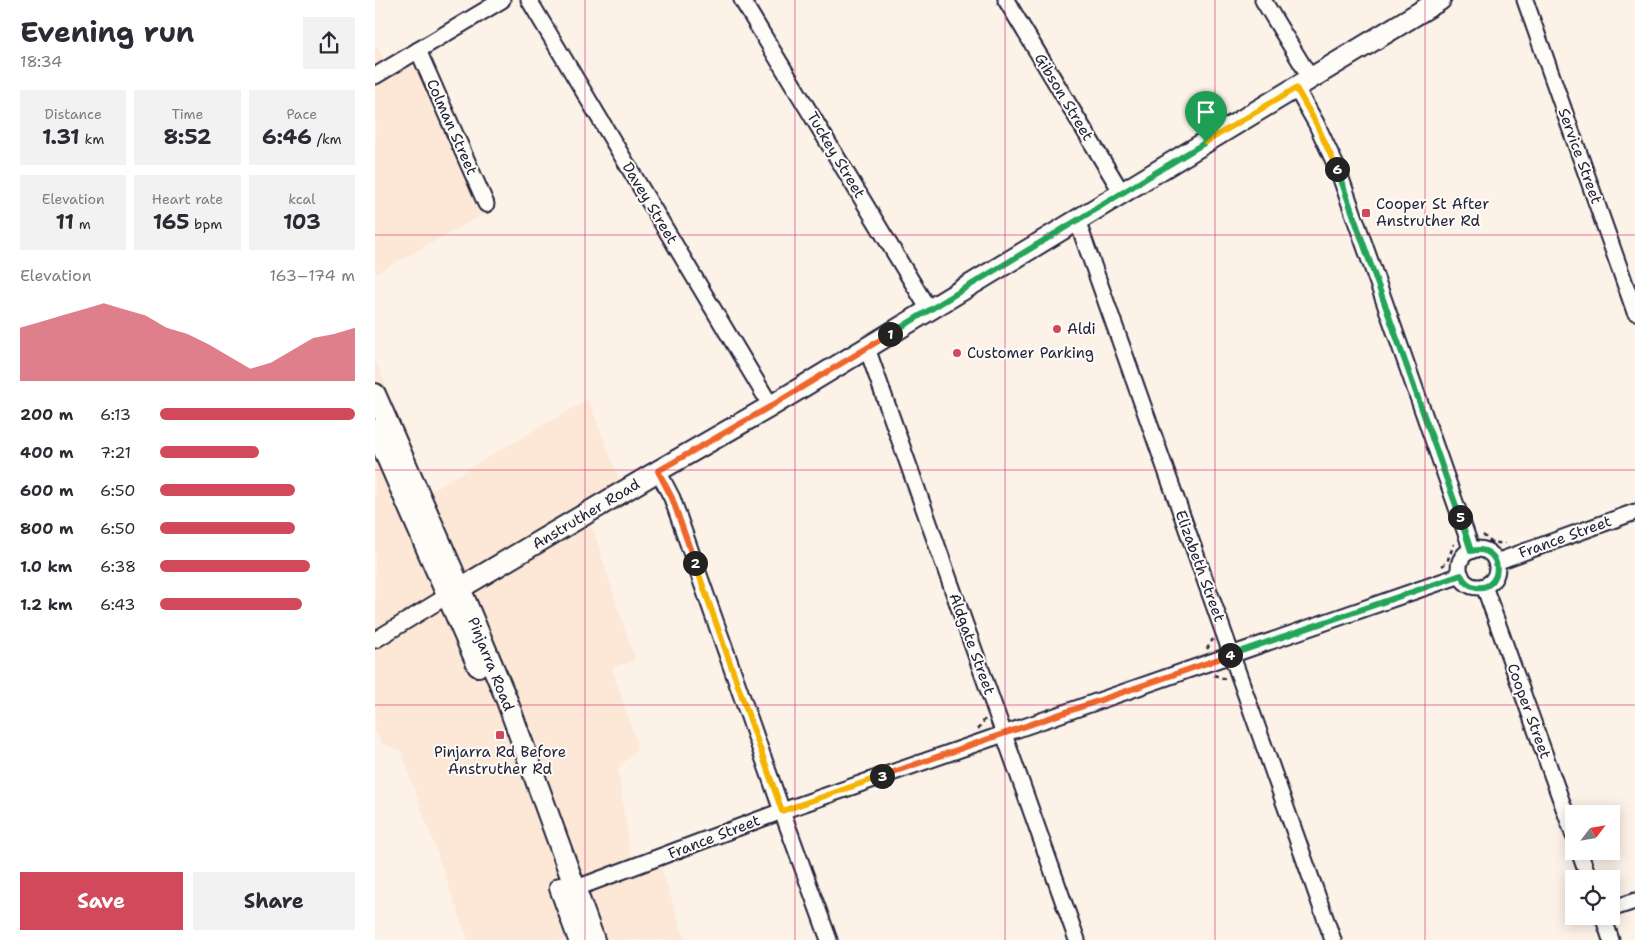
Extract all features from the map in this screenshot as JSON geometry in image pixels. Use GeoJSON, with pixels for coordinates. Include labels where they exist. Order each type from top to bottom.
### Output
{"type":"FeatureCollection","features":[{"type":"Feature","properties":{"kind":"main road","name":"Anstruther Road"},"geometry":{"type":"LineString","coordinates":[[454,592],[771,406],[1440,0]]}},
{"type":"Feature","properties":{"kind":"main road","name":"Pinjarra Road"},"geometry":{"type":"LineString","coordinates":[[375,394],[454,592]]}},
{"type":"Feature","properties":{"kind":"main road","name":"Pinjarra Road"},"geometry":{"type":"LineString","coordinates":[[375,430],[506,698],[569,891],[579,940]]}},
{"type":"Feature","properties":{"kind":"main road","name":"Pinjarra Road"},"geometry":{"type":"LineString","coordinates":[[569,891],[594,940]]}},
{"type":"Feature","properties":{"kind":"street"},"geometry":{"type":"LineString","coordinates":[[375,76],[502,0]]}},
{"type":"Feature","properties":{"kind":"street","name":"Davey Street"},"geometry":{"type":"LineString","coordinates":[[529,0],[771,406]]}},
{"type":"Feature","properties":{"kind":"street","name":"Tuckey Street"},"geometry":{"type":"LineString","coordinates":[[742,0],[929,310]]}},
{"type":"Feature","properties":{"kind":"street","name":"Gibson Street"},"geometry":{"type":"LineString","coordinates":[[1006,0],[1122,193]]}},
{"type":"Feature","properties":{"kind":"street"},"geometry":{"type":"LineString","coordinates":[[1263,0],[1303,83],[1316,123],[1338,170],[1471,551]]}},
{"type":"Feature","properties":{"kind":"street","name":"Service Street"},"geometry":{"type":"LineString","coordinates":[[1525,0],[1635,312]]}},
{"type":"Feature","properties":{"kind":"street","name":"Colman Street"},"geometry":{"type":"LineString","coordinates":[[419,50],[485,204]]}},
{"type":"Feature","properties":{"kind":"street","name":"Elizabeth Street"},"geometry":{"type":"LineString","coordinates":[[1077,220],[1333,940]]}},
{"type":"Feature","properties":{"kind":"street","name":"Aldgate Street"},"geometry":{"type":"LineString","coordinates":[[867,348],[1077,940]]}},
{"type":"Feature","properties":{"kind":"street"},"geometry":{"type":"LineString","coordinates":[[658,471],[672,498],[829,940]]}},
{"type":"Feature","properties":{"kind":"street","name":"France Street"},"geometry":{"type":"LineString","coordinates":[[1496,562],[1635,512]]}},
{"type":"Feature","properties":{"kind":"street"},"geometry":{"type":"LineString","coordinates":[[1483,550],[1488,552],[1496,562],[1494,579],[1484,586],[1473,586],[1463,580],[1461,575],[1460,564],[1466,554],[1471,551],[1483,550]]}},
{"type":"Feature","properties":{"kind":"street","name":"France Street"},"geometry":{"type":"LineString","coordinates":[[569,891],[782,811],[1461,575]]}},
{"type":"Feature","properties":{"kind":"street","name":"Cooper Street"},"geometry":{"type":"LineString","coordinates":[[1484,586],[1565,811]]}},
{"type":"Feature","properties":{"kind":"street","name":"Anstruther Road"},"geometry":{"type":"LineString","coordinates":[[375,640],[454,592]]}},
{"type":"Feature","properties":{"kind":"street"},"geometry":{"type":"LineString","coordinates":[[1620,906],[1635,901]]}},
{"type":"Feature","properties":{"kind":"street"},"geometry":{"type":"LineString","coordinates":[[1606,925],[1611,940]]}},
{"type":"Feature","properties":{"kind":"path"},"geometry":{"type":"LineString","coordinates":[[1437,570],[1447,562],[1454,544]]}},
{"type":"Feature","properties":{"kind":"path"},"geometry":{"type":"LineString","coordinates":[[1224,633],[1215,636],[1205,652],[1213,674],[1224,678],[1233,692],[1244,690]]}},
{"type":"Feature","properties":{"kind":"path"},"geometry":{"type":"LineString","coordinates":[[976,732],[985,719],[997,715]]}},
{"type":"Feature","properties":{"kind":"shaded area"},"geometry":{"type":"Polygon","coordinates":[[[375,43],[388,65],[421,44],[492,209],[375,274],[375,43]]]}},
{"type":"Feature","properties":{"kind":"shaded area"},"geometry":{"type":"Polygon","coordinates":[[[375,360],[431,491],[588,399],[627,500],[591,523],[635,660],[612,668],[638,749],[618,768],[630,854],[658,858],[685,940],[468,940],[401,751],[382,743],[375,732],[375,360]]]}},
{"type":"Feature","properties":{"kind":"place","name":"Cooper St After Anstruther Rd"},"geometry":{"type":"Point","coordinates":[1366,213]}},
{"type":"Feature","properties":{"kind":"place","name":"Aldi"},"geometry":{"type":"Point","coordinates":[1057,329]}},
{"type":"Feature","properties":{"kind":"place","name":"Customer Parking"},"geometry":{"type":"Point","coordinates":[957,353]}},
{"type":"Feature","properties":{"kind":"place","name":"Pinjarra Rd Before Anstruther Rd"},"geometry":{"type":"Point","coordinates":[500,735]}},
{"type":"Feature","properties":{"kind":"route"},"geometry":{"type":"LineString","coordinates":[[1296,88],[1316,123],[1338,170],[1471,551],[1483,550],[1493,556],[1497,568],[1494,579],[1490,584],[1479,587],[1468,584],[1461,575],[782,811],[672,498],[658,471],[771,406],[1206,142],[1296,88]]}}]}
